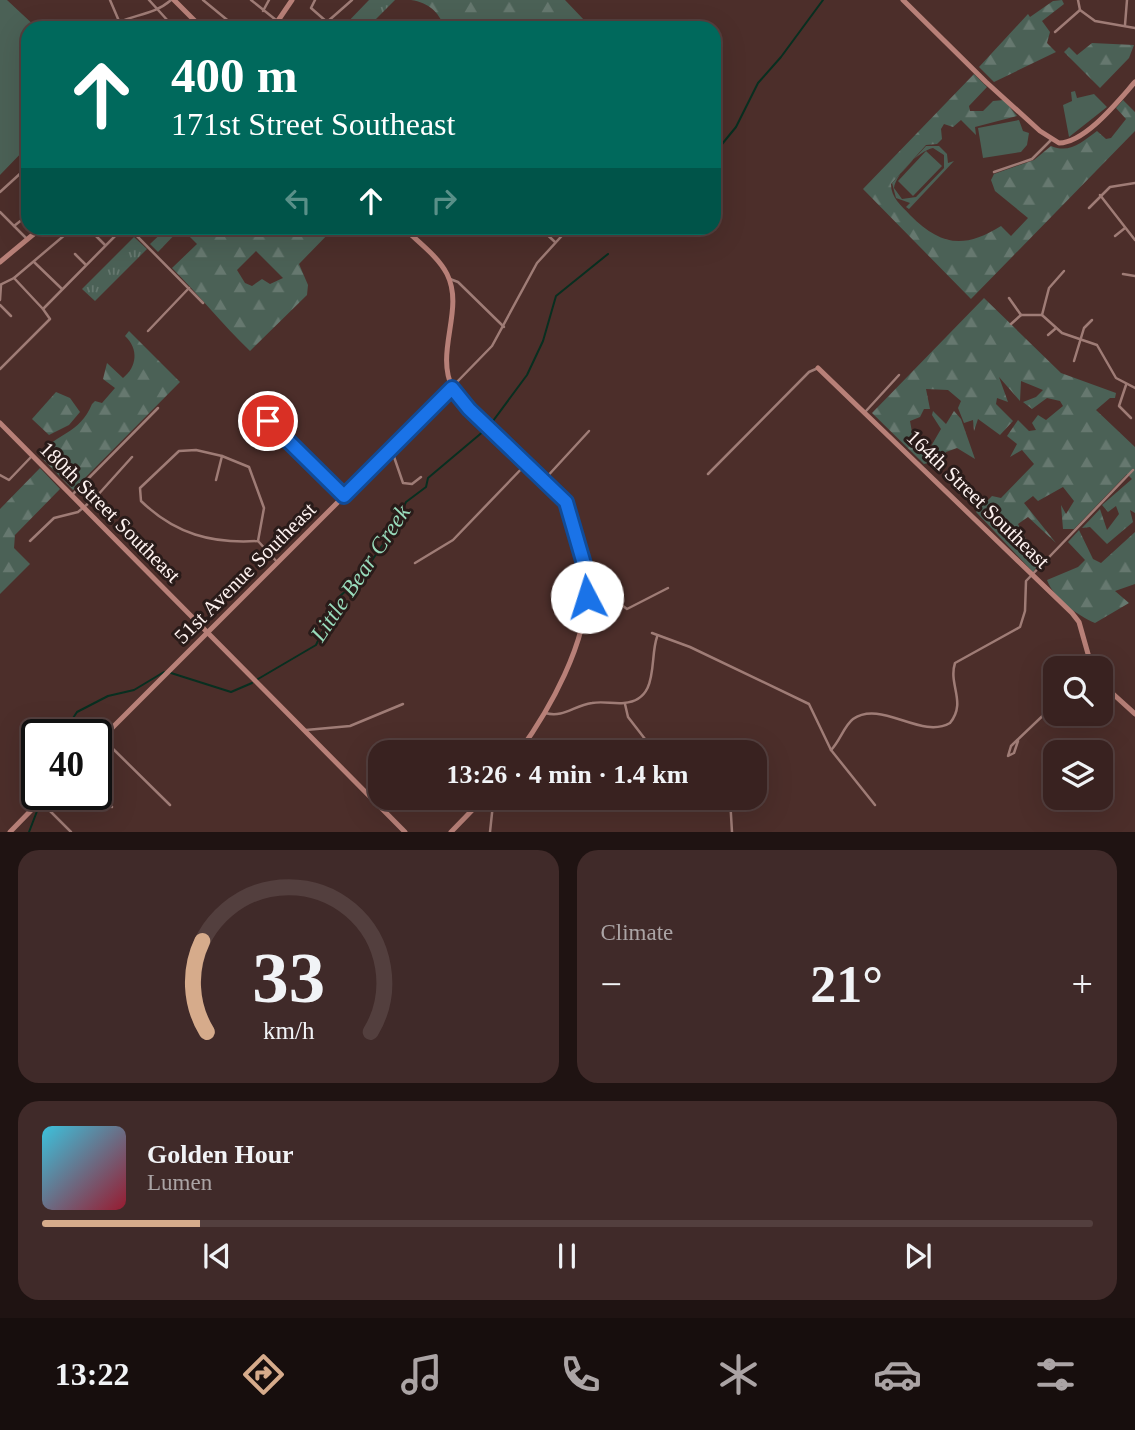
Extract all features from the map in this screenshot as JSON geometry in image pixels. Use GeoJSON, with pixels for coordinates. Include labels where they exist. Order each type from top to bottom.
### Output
{"type":"FeatureCollection","features":[{"type":"Feature","properties":{"kind":"street"},"geometry":{"type":"LineString","coordinates":[[110,0],[118,21],[159,10],[172,0],[194,21]]}},
{"type":"Feature","properties":{"kind":"street"},"geometry":{"type":"LineString","coordinates":[[149,0],[168,21]]}},
{"type":"Feature","properties":{"kind":"street"},"geometry":{"type":"LineString","coordinates":[[203,0],[228,21]]}},
{"type":"Feature","properties":{"kind":"street"},"geometry":{"type":"LineString","coordinates":[[251,0],[271,21]]}},
{"type":"Feature","properties":{"kind":"street"},"geometry":{"type":"LineString","coordinates":[[262,11],[269,0]]}},
{"type":"Feature","properties":{"kind":"street"},"geometry":{"type":"LineString","coordinates":[[278,21],[292,0]]}},
{"type":"Feature","properties":{"kind":"street"},"geometry":{"type":"LineString","coordinates":[[315,0],[311,5],[326,21]]}},
{"type":"Feature","properties":{"kind":"street"},"geometry":{"type":"LineString","coordinates":[[328,21],[352,0]]}},
{"type":"Feature","properties":{"kind":"street"},"geometry":{"type":"LineString","coordinates":[[904,0],[1051,140],[1059,143],[1072,140],[1107,113],[1134,86]]}},
{"type":"Feature","properties":{"kind":"street"},"geometry":{"type":"LineString","coordinates":[[1078,0],[1080,10],[1096,22],[1135,28]]}},
{"type":"Feature","properties":{"kind":"street"},"geometry":{"type":"LineString","coordinates":[[1125,25],[1128,0]]}},
{"type":"Feature","properties":{"kind":"street"},"geometry":{"type":"LineString","coordinates":[[1055,32],[1080,10]]}},
{"type":"Feature","properties":{"kind":"street"},"geometry":{"type":"LineString","coordinates":[[994,172],[1032,159],[1051,140]]}},
{"type":"Feature","properties":{"kind":"street"},"geometry":{"type":"LineString","coordinates":[[0,192],[21,173]]}},
{"type":"Feature","properties":{"kind":"street"},"geometry":{"type":"LineString","coordinates":[[1090,208],[1100,195],[1116,184],[1135,183]]}},
{"type":"Feature","properties":{"kind":"street"},"geometry":{"type":"LineString","coordinates":[[1100,195],[1135,240]]}},
{"type":"Feature","properties":{"kind":"street"},"geometry":{"type":"LineString","coordinates":[[0,212],[21,232]]}},
{"type":"Feature","properties":{"kind":"street"},"geometry":{"type":"LineString","coordinates":[[15,226],[21,221]]}},
{"type":"Feature","properties":{"kind":"street"},"geometry":{"type":"LineString","coordinates":[[1115,236],[1125,229]]}},
{"type":"Feature","properties":{"kind":"street"},"geometry":{"type":"LineString","coordinates":[[23,235],[27,239]]}},
{"type":"Feature","properties":{"kind":"street"},"geometry":{"type":"LineString","coordinates":[[0,262],[32,235]]}},
{"type":"Feature","properties":{"kind":"street"},"geometry":{"type":"LineString","coordinates":[[11,316],[0,303],[0,285],[14,278],[65,235]]}},
{"type":"Feature","properties":{"kind":"street"},"geometry":{"type":"LineString","coordinates":[[95,235],[105,245]]}},
{"type":"Feature","properties":{"kind":"street"},"geometry":{"type":"LineString","coordinates":[[43,309],[116,235]]}},
{"type":"Feature","properties":{"kind":"street"},"geometry":{"type":"LineString","coordinates":[[136,235],[203,303]]}},
{"type":"Feature","properties":{"kind":"street"},"geometry":{"type":"LineString","coordinates":[[411,235],[437,261],[450,279],[453,304],[446,355],[452,388],[566,502],[586,580],[585,608],[573,649],[545,713],[527,740]]}},
{"type":"Feature","properties":{"kind":"street"},"geometry":{"type":"LineString","coordinates":[[548,235],[555,242]]}},
{"type":"Feature","properties":{"kind":"street","name":"51st Avenue Southeast"},"geometry":{"type":"LineString","coordinates":[[112,728],[452,388],[505,327],[537,263],[562,235]]}},
{"type":"Feature","properties":{"kind":"street"},"geometry":{"type":"LineString","coordinates":[[75,254],[86,265]]}},
{"type":"Feature","properties":{"kind":"street"},"geometry":{"type":"LineString","coordinates":[[34,261],[62,289]]}},
{"type":"Feature","properties":{"kind":"street"},"geometry":{"type":"LineString","coordinates":[[1042,315],[1049,288],[1064,271]]}},
{"type":"Feature","properties":{"kind":"street"},"geometry":{"type":"LineString","coordinates":[[1123,274],[1135,276]]}},
{"type":"Feature","properties":{"kind":"street"},"geometry":{"type":"LineString","coordinates":[[0,369],[50,319],[14,278]]}},
{"type":"Feature","properties":{"kind":"street"},"geometry":{"type":"LineString","coordinates":[[450,279],[457,282],[505,327]]}},
{"type":"Feature","properties":{"kind":"street"},"geometry":{"type":"LineString","coordinates":[[148,331],[189,288]]}},
{"type":"Feature","properties":{"kind":"street"},"geometry":{"type":"LineString","coordinates":[[1009,298],[1021,315]]}},
{"type":"Feature","properties":{"kind":"street"},"geometry":{"type":"LineString","coordinates":[[1011,324],[1021,315],[1042,315],[1055,329],[1082,337],[1097,345],[1111,371],[1126,385],[1135,388]]}},
{"type":"Feature","properties":{"kind":"street"},"geometry":{"type":"LineString","coordinates":[[1074,361],[1082,337],[1092,320]]}},
{"type":"Feature","properties":{"kind":"street"},"geometry":{"type":"LineString","coordinates":[[1048,335],[1055,329]]}},
{"type":"Feature","properties":{"kind":"street"},"geometry":{"type":"LineString","coordinates":[[708,474],[809,372],[818,368]]}},
{"type":"Feature","properties":{"kind":"street","name":"164th Street Southeast"},"geometry":{"type":"LineString","coordinates":[[818,368],[866,411],[1079,622],[1089,656]]}},
{"type":"Feature","properties":{"kind":"street"},"geometry":{"type":"LineString","coordinates":[[866,411],[899,375]]}},
{"type":"Feature","properties":{"kind":"street"},"geometry":{"type":"LineString","coordinates":[[1126,385],[1119,406],[1131,418]]}},
{"type":"Feature","properties":{"kind":"street"},"geometry":{"type":"LineString","coordinates":[[71,496],[158,408]]}},
{"type":"Feature","properties":{"kind":"street"},"geometry":{"type":"LineString","coordinates":[[264,415],[279,435],[344,496]]}},
{"type":"Feature","properties":{"kind":"street","name":"180th Street Southeast"},"geometry":{"type":"LineString","coordinates":[[0,423],[405,831]]}},
{"type":"Feature","properties":{"kind":"street"},"geometry":{"type":"LineString","coordinates":[[544,480],[589,431]]}},
{"type":"Feature","properties":{"kind":"street"},"geometry":{"type":"LineString","coordinates":[[392,448],[403,483],[412,484],[421,477]]}},
{"type":"Feature","properties":{"kind":"street"},"geometry":{"type":"LineString","coordinates":[[258,541],[264,508],[248,467],[222,456],[179,451],[140,488],[141,501],[176,530],[210,538],[258,541],[277,562]]}},
{"type":"Feature","properties":{"kind":"street"},"geometry":{"type":"LineString","coordinates":[[0,475],[7,481],[32,456]]}},
{"type":"Feature","properties":{"kind":"street"},"geometry":{"type":"LineString","coordinates":[[216,480],[222,456]]}},
{"type":"Feature","properties":{"kind":"street"},"geometry":{"type":"LineString","coordinates":[[30,541],[54,518],[73,514],[82,507],[105,488],[132,457]]}},
{"type":"Feature","properties":{"kind":"street"},"geometry":{"type":"LineString","coordinates":[[415,563],[453,540],[527,463]]}},
{"type":"Feature","properties":{"kind":"street"},"geometry":{"type":"LineString","coordinates":[[831,750],[840,741],[850,722],[868,714],[932,728],[950,723],[958,708],[952,674],[955,663],[1020,627],[1025,611],[1025,585],[1133,470]]}},
{"type":"Feature","properties":{"kind":"street"},"geometry":{"type":"LineString","coordinates":[[586,580],[593,581],[627,609],[668,589]]}},
{"type":"Feature","properties":{"kind":"street"},"geometry":{"type":"LineString","coordinates":[[652,633],[690,647],[809,704],[831,750],[875,805]]}},
{"type":"Feature","properties":{"kind":"street"},"geometry":{"type":"LineString","coordinates":[[545,713],[562,715],[596,702],[625,704],[636,700],[649,688],[654,673],[653,659],[657,637]]}},
{"type":"Feature","properties":{"kind":"street"},"geometry":{"type":"LineString","coordinates":[[1113,694],[1135,714]]}},
{"type":"Feature","properties":{"kind":"street"},"geometry":{"type":"LineString","coordinates":[[306,730],[350,726],[403,704]]}},
{"type":"Feature","properties":{"kind":"street"},"geometry":{"type":"LineString","coordinates":[[625,704],[628,717],[645,739]]}},
{"type":"Feature","properties":{"kind":"street"},"geometry":{"type":"LineString","coordinates":[[1018,741],[1043,716]]}},
{"type":"Feature","properties":{"kind":"street"},"geometry":{"type":"LineString","coordinates":[[112,748],[170,805]]}},
{"type":"Feature","properties":{"kind":"street"},"geometry":{"type":"LineString","coordinates":[[10,831],[31,810]]}},
{"type":"Feature","properties":{"kind":"street"},"geometry":{"type":"LineString","coordinates":[[49,810],[71,831]]}},
{"type":"Feature","properties":{"kind":"street"},"geometry":{"type":"LineString","coordinates":[[451,831],[473,810]]}},
{"type":"Feature","properties":{"kind":"street"},"geometry":{"type":"LineString","coordinates":[[490,831],[492,810]]}},
{"type":"Feature","properties":{"kind":"street"},"geometry":{"type":"LineString","coordinates":[[731,810],[732,831]]}},
{"type":"Feature","properties":{"kind":"green space"},"geometry":{"type":"Polygon","coordinates":[[[0,0],[7,0],[30,21],[21,21],[21,153],[0,175],[0,0]]]}},
{"type":"Feature","properties":{"kind":"green space"},"geometry":{"type":"Polygon","coordinates":[[[369,0],[395,0],[374,21],[349,21],[369,0]]]}},
{"type":"Feature","properties":{"kind":"green space"},"geometry":{"type":"Polygon","coordinates":[[[411,0],[565,0],[585,21],[441,21],[423,3],[411,0]]]}},
{"type":"Feature","properties":{"kind":"green space"},"geometry":{"type":"Polygon","coordinates":[[[1062,0],[1064,4],[1042,21],[1050,32],[1047,43],[1056,52],[994,82],[979,67],[1028,14],[1030,17],[1053,1],[1062,0]]]}},
{"type":"Feature","properties":{"kind":"green space"},"geometry":{"type":"Polygon","coordinates":[[[1092,43],[1134,45],[1129,58],[1100,88],[1064,52],[1069,47],[1077,55],[1092,43]]]}},
{"type":"Feature","properties":{"kind":"green space"},"geometry":{"type":"Polygon","coordinates":[[[974,74],[987,87],[969,106],[970,111],[983,111],[993,101],[1004,100],[1017,116],[975,127],[976,135],[961,120],[953,127],[944,124],[941,129],[942,139],[937,144],[926,145],[891,184],[895,197],[903,208],[921,225],[943,238],[964,241],[1001,226],[1011,236],[1028,218],[995,191],[991,180],[994,174],[1034,160],[1051,146],[1064,149],[1076,146],[1097,131],[1106,139],[1111,138],[1126,119],[1116,108],[1123,100],[1135,112],[1135,131],[971,299],[863,189],[974,74]]]}},
{"type":"Feature","properties":{"kind":"green space"},"geometry":{"type":"Polygon","coordinates":[[[1075,91],[1077,98],[1094,94],[1107,107],[1069,137],[1063,105],[1072,101],[1071,92],[1075,91]]]}},
{"type":"Feature","properties":{"kind":"green space"},"geometry":{"type":"Polygon","coordinates":[[[1019,120],[1023,131],[1029,133],[1027,145],[1021,152],[983,158],[978,128],[1019,120]]]}},
{"type":"Feature","properties":{"kind":"green space"},"geometry":{"type":"Polygon","coordinates":[[[926,146],[939,146],[947,154],[948,163],[954,161],[909,209],[906,207],[910,203],[896,198],[892,183],[902,172],[894,188],[902,199],[916,197],[944,168],[944,155],[933,148],[913,160],[926,146]]]}},
{"type":"Feature","properties":{"kind":"green space"},"geometry":{"type":"Polygon","coordinates":[[[926,151],[942,166],[913,196],[898,181],[926,151]]]}},
{"type":"Feature","properties":{"kind":"green space"},"geometry":{"type":"Polygon","coordinates":[[[160,235],[174,235],[158,252],[150,244],[160,235]]]}},
{"type":"Feature","properties":{"kind":"green space"},"geometry":{"type":"Polygon","coordinates":[[[188,235],[327,235],[299,264],[308,285],[307,295],[250,351],[172,268],[197,244],[188,235]],[[256,251],[237,270],[245,283],[252,286],[262,279],[270,284],[283,278],[256,251]]]}},
{"type":"Feature","properties":{"kind":"green space"},"geometry":{"type":"Polygon","coordinates":[[[134,237],[147,249],[95,301],[82,289],[134,237]]]}},
{"type":"Feature","properties":{"kind":"green space"},"geometry":{"type":"Polygon","coordinates":[[[984,298],[1061,373],[1116,393],[1115,398],[1110,398],[1096,410],[1135,447],[1135,513],[1130,510],[1133,522],[1107,544],[1090,527],[1082,528],[1100,509],[1107,530],[1119,514],[1116,506],[1108,512],[1102,505],[1132,479],[1127,474],[1074,529],[1063,529],[1061,505],[1066,514],[1074,501],[1063,487],[1038,501],[1033,496],[1024,503],[1056,543],[1028,517],[1018,524],[1039,564],[1033,572],[976,512],[992,496],[1001,498],[1034,464],[1022,450],[1010,457],[1017,444],[1007,436],[1018,420],[1029,431],[1036,430],[1032,423],[1038,415],[1046,420],[1063,406],[1060,401],[1047,398],[1032,409],[1023,402],[1036,397],[1043,390],[1021,381],[1020,401],[999,377],[1008,402],[997,398],[996,404],[1013,421],[1000,435],[978,419],[974,431],[973,420],[964,423],[958,408],[961,401],[948,390],[926,389],[930,409],[924,409],[920,417],[910,421],[912,432],[930,448],[941,429],[932,415],[933,411],[946,424],[954,411],[961,419],[975,459],[957,448],[946,452],[941,460],[924,464],[872,413],[984,298]]]}},
{"type":"Feature","properties":{"kind":"green space"},"geometry":{"type":"Polygon","coordinates":[[[129,331],[180,382],[73,490],[39,455],[81,422],[95,401],[102,403],[115,388],[103,379],[107,363],[123,378],[128,374],[134,358],[133,346],[125,336],[129,331]]]}},
{"type":"Feature","properties":{"kind":"green space"},"geometry":{"type":"Polygon","coordinates":[[[56,392],[70,398],[80,412],[69,425],[49,435],[32,419],[56,392]]]}},
{"type":"Feature","properties":{"kind":"green space"},"geometry":{"type":"Polygon","coordinates":[[[40,468],[60,489],[15,535],[14,548],[30,564],[0,594],[0,509],[40,468]]]}},
{"type":"Feature","properties":{"kind":"green space"},"geometry":{"type":"Polygon","coordinates":[[[1079,530],[1093,559],[1101,563],[1135,532],[1135,584],[1115,591],[1129,603],[1095,623],[1067,606],[1055,594],[1047,580],[1078,567],[1085,560],[1068,542],[1079,530]]]}},
{"type":"Feature","properties":{"kind":"waterway"},"geometry":{"type":"LineString","coordinates":[[721,145],[736,127],[758,83],[823,0]]}},
{"type":"Feature","properties":{"kind":"waterway","name":"Little Bear Creek"},"geometry":{"type":"LineString","coordinates":[[490,425],[527,375],[543,341],[556,296],[608,254]]}},
{"type":"Feature","properties":{"kind":"waterway","name":"Little Bear Creek"},"geometry":{"type":"LineString","coordinates":[[258,679],[316,645],[339,597],[359,579],[393,530],[406,502],[426,487],[428,478],[485,430]]}},
{"type":"Feature","properties":{"kind":"waterway","name":"Little Bear Creek"},"geometry":{"type":"LineString","coordinates":[[72,719],[77,712],[108,696],[134,690],[164,672]]}},
{"type":"Feature","properties":{"kind":"waterway","name":"Little Bear Creek"},"geometry":{"type":"LineString","coordinates":[[171,673],[231,692],[252,683]]}},
{"type":"Feature","properties":{"kind":"waterway","name":"Little Bear Creek"},"geometry":{"type":"LineString","coordinates":[[29,832],[37,810]]}},
{"type":"Feature","properties":{"kind":"route"},"geometry":{"type":"LineString","coordinates":[[268,421],[279,435],[344,496],[452,388],[469,409],[566,502],[584,564],[587,597]]}}]}
